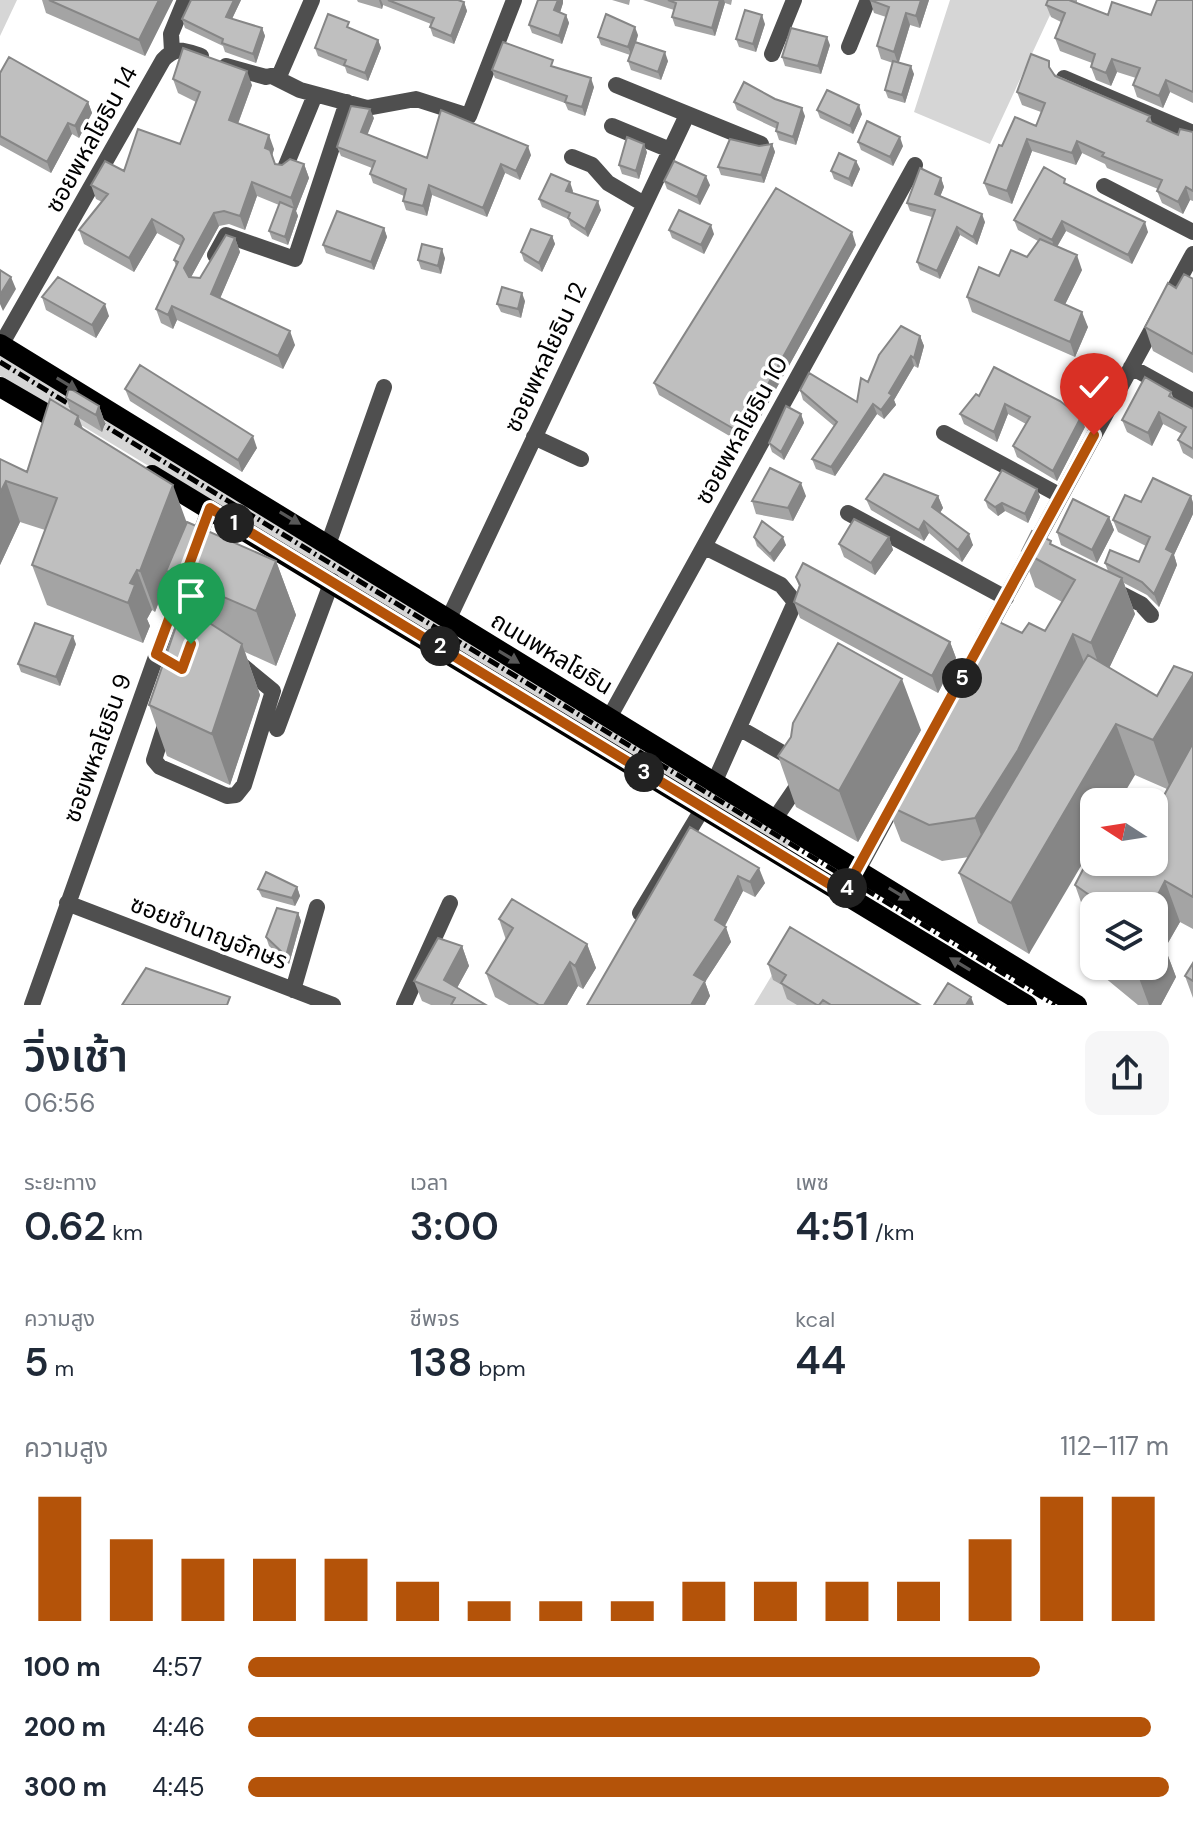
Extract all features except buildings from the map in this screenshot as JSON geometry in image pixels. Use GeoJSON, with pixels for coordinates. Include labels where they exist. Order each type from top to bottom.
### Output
{"type":"FeatureCollection","features":[{"type":"Feature","properties":{"kind":"main road","name":"ถนนพหลโยธิน"},"geometry":{"type":"LineString","coordinates":[[1,344],[329,542],[448,620],[1077,1005]]}},
{"type":"Feature","properties":{"kind":"main road"},"geometry":{"type":"LineString","coordinates":[[0,387],[92,440]]}},
{"type":"Feature","properties":{"kind":"main road"},"geometry":{"type":"LineString","coordinates":[[131,463],[332,581],[1027,1005]]}},
{"type":"Feature","properties":{"kind":"main road"},"geometry":{"type":"LineString","coordinates":[[595,743],[609,718]]}},
{"type":"Feature","properties":{"kind":"main road"},"geometry":{"type":"LineString","coordinates":[[793,864],[807,840]]}},
{"type":"Feature","properties":{"kind":"main road"},"geometry":{"type":"LineString","coordinates":[[844,893],[858,870]]}},
{"type":"Feature","properties":{"kind":"street"},"geometry":{"type":"LineString","coordinates":[[185,0],[171,34],[172,51],[181,49],[227,66],[274,77],[315,95],[367,108],[416,99],[469,116],[514,0]]}},
{"type":"Feature","properties":{"kind":"street"},"geometry":{"type":"LineString","coordinates":[[274,77],[285,66],[312,0]]}},
{"type":"Feature","properties":{"kind":"street"},"geometry":{"type":"LineString","coordinates":[[772,54],[794,0]]}},
{"type":"Feature","properties":{"kind":"street"},"geometry":{"type":"LineString","coordinates":[[849,47],[868,0]]}},
{"type":"Feature","properties":{"kind":"street","name":"ซอยพหลโยธิน 14"},"geometry":{"type":"LineString","coordinates":[[1,344],[163,60],[172,51]]}},
{"type":"Feature","properties":{"kind":"street"},"geometry":{"type":"LineString","coordinates":[[1064,78],[1193,133]]}},
{"type":"Feature","properties":{"kind":"street"},"geometry":{"type":"LineString","coordinates":[[616,85],[761,144]]}},
{"type":"Feature","properties":{"kind":"street"},"geometry":{"type":"LineString","coordinates":[[285,168],[315,95]]}},
{"type":"Feature","properties":{"kind":"street"},"geometry":{"type":"LineString","coordinates":[[206,270],[226,235],[295,259],[347,102]]}},
{"type":"Feature","properties":{"kind":"street","name":"ซอยพหลโยธิน 12"},"geometry":{"type":"LineString","coordinates":[[448,620],[687,115]]}},
{"type":"Feature","properties":{"kind":"street"},"geometry":{"type":"LineString","coordinates":[[612,126],[670,150]]}},
{"type":"Feature","properties":{"kind":"street"},"geometry":{"type":"LineString","coordinates":[[572,157],[592,165],[608,183],[644,204]]}},
{"type":"Feature","properties":{"kind":"street","name":"ซอยพหลโยธิน 10"},"geometry":{"type":"LineString","coordinates":[[609,718],[705,547],[834,302],[915,165]]}},
{"type":"Feature","properties":{"kind":"street"},"geometry":{"type":"LineString","coordinates":[[1104,186],[1193,232]]}},
{"type":"Feature","properties":{"kind":"street"},"geometry":{"type":"LineString","coordinates":[[976,653],[1006,598],[1040,551],[1061,496],[1193,254]]}},
{"type":"Feature","properties":{"kind":"street"},"geometry":{"type":"LineString","coordinates":[[1131,367],[1193,401]]}},
{"type":"Feature","properties":{"kind":"street"},"geometry":{"type":"LineString","coordinates":[[329,542],[384,387]]}},
{"type":"Feature","properties":{"kind":"street"},"geometry":{"type":"LineString","coordinates":[[944,433],[1061,496]]}},
{"type":"Feature","properties":{"kind":"street"},"geometry":{"type":"LineString","coordinates":[[534,437],[581,459]]}},
{"type":"Feature","properties":{"kind":"street","name":"ซอยพหลโยธิน 9"},"geometry":{"type":"LineString","coordinates":[[32,1005],[210,508]]}},
{"type":"Feature","properties":{"kind":"street"},"geometry":{"type":"LineString","coordinates":[[848,513],[1006,598]]}},
{"type":"Feature","properties":{"kind":"street"},"geometry":{"type":"LineString","coordinates":[[705,547],[781,585],[795,602],[714,783]]}},
{"type":"Feature","properties":{"kind":"street"},"geometry":{"type":"LineString","coordinates":[[277,729],[332,581]]}},
{"type":"Feature","properties":{"kind":"street"},"geometry":{"type":"LineString","coordinates":[[1100,583],[1141,604],[1151,615]]}},
{"type":"Feature","properties":{"kind":"street"},"geometry":{"type":"LineString","coordinates":[[200,638],[215,643],[273,691],[244,785],[236,795],[227,796],[160,767],[154,760],[182,669],[191,644],[200,638]]}},
{"type":"Feature","properties":{"kind":"street"},"geometry":{"type":"LineString","coordinates":[[156,654],[182,669]]}},
{"type":"Feature","properties":{"kind":"street"},"geometry":{"type":"LineString","coordinates":[[739,728],[799,760],[803,769],[800,782],[774,820]]}},
{"type":"Feature","properties":{"kind":"street"},"geometry":{"type":"LineString","coordinates":[[858,870],[910,775]]}},
{"type":"Feature","properties":{"kind":"street"},"geometry":{"type":"LineString","coordinates":[[631,930],[703,808]]}},
{"type":"Feature","properties":{"kind":"street","name":"ซอยชำนาญอักษร"},"geometry":{"type":"LineString","coordinates":[[67,903],[333,1005]]}},
{"type":"Feature","properties":{"kind":"street"},"geometry":{"type":"LineString","coordinates":[[404,1005],[450,903]]}},
{"type":"Feature","properties":{"kind":"street"},"geometry":{"type":"LineString","coordinates":[[293,990],[317,907]]}},
{"type":"Feature","properties":{"kind":"shaded area"},"geometry":{"type":"Polygon","coordinates":[[[0,0],[17,0],[0,36],[0,0]]]}},
{"type":"Feature","properties":{"kind":"shaded area"},"geometry":{"type":"Polygon","coordinates":[[[950,0],[1057,0],[990,144],[914,112],[950,0]]]}},
{"type":"Feature","properties":{"kind":"shaded area"},"geometry":{"type":"Polygon","coordinates":[[[0,354],[790,835],[788,847],[783,850],[0,376],[0,354]]]}},
{"type":"Feature","properties":{"kind":"shaded area"},"geometry":{"type":"Polygon","coordinates":[[[772,975],[823,1005],[754,1005],[772,975]]]}},
{"type":"Feature","properties":{"kind":"railway"},"geometry":{"type":"LineString","coordinates":[[0,362],[1055,1005]]}},
{"type":"Feature","properties":{"kind":"route"},"geometry":{"type":"LineString","coordinates":[[191,644],[182,669],[156,654],[210,508],[844,893],[1094,435]]}}]}
